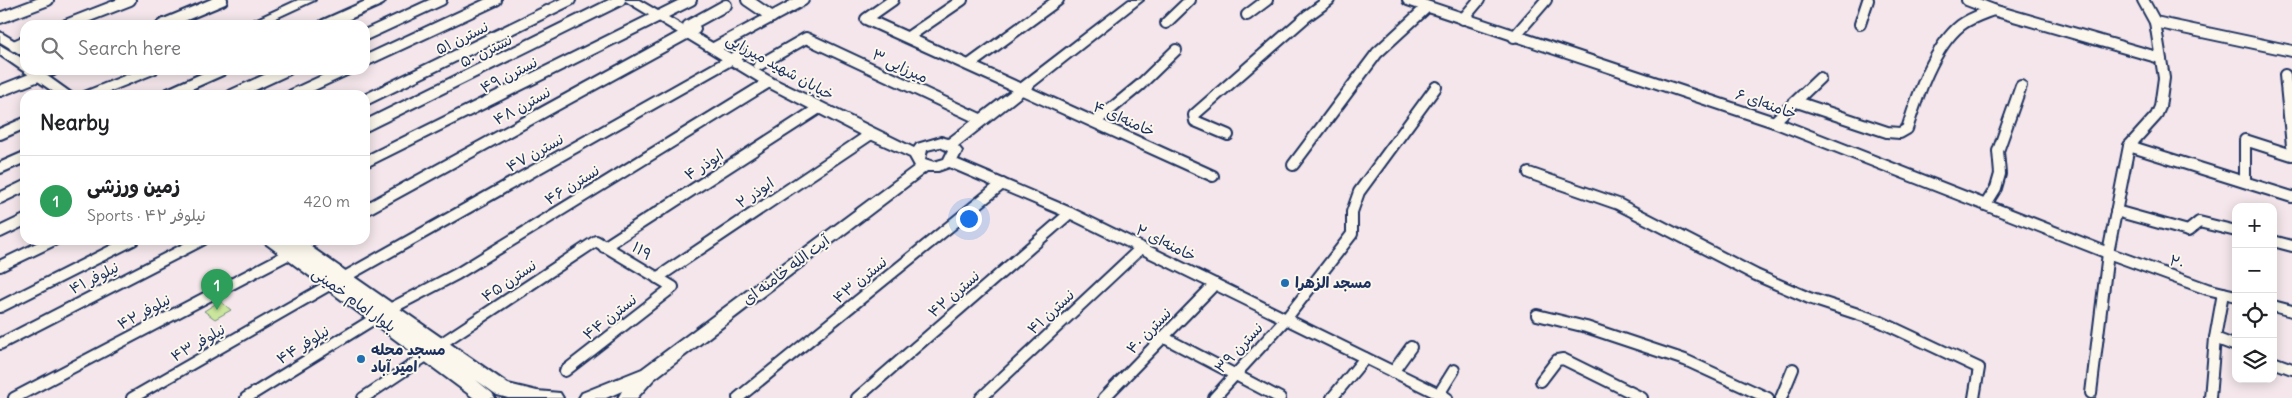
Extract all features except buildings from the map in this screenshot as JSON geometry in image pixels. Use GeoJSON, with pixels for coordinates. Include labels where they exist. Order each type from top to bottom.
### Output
{"type":"FeatureCollection","features":[{"type":"Feature","properties":{"kind":"street"},"geometry":{"type":"LineString","coordinates":[[0,18],[48,0]]}},
{"type":"Feature","properties":{"kind":"street"},"geometry":{"type":"LineString","coordinates":[[79,20],[130,0]]}},
{"type":"Feature","properties":{"kind":"street"},"geometry":{"type":"LineString","coordinates":[[174,20],[222,0]]}},
{"type":"Feature","properties":{"kind":"street"},"geometry":{"type":"LineString","coordinates":[[262,20],[309,0]]}},
{"type":"Feature","properties":{"kind":"street"},"geometry":{"type":"LineString","coordinates":[[270,20],[316,0]]}},
{"type":"Feature","properties":{"kind":"street"},"geometry":{"type":"LineString","coordinates":[[335,20],[380,0]]}},
{"type":"Feature","properties":{"kind":"street"},"geometry":{"type":"LineString","coordinates":[[370,33],[441,0]]}},
{"type":"Feature","properties":{"kind":"street"},"geometry":{"type":"LineString","coordinates":[[370,59],[496,0]]}},
{"type":"Feature","properties":{"kind":"street","name":"نسترن ۵۱"},"geometry":{"type":"LineString","coordinates":[[370,98],[570,0]]}},
{"type":"Feature","properties":{"kind":"street","name":"نسترن ۵۰"},"geometry":{"type":"LineString","coordinates":[[370,124],[620,0]]}},
{"type":"Feature","properties":{"kind":"street","name":"خیابان شهید میرزایی"},"geometry":{"type":"LineString","coordinates":[[630,0],[662,14],[737,56],[759,65],[921,156]]}},
{"type":"Feature","properties":{"kind":"street","name":"خیابان شهید میرزایی"},"geometry":{"type":"LineString","coordinates":[[645,0],[662,14]]}},
{"type":"Feature","properties":{"kind":"street","name":"نسترن ۴۹"},"geometry":{"type":"LineString","coordinates":[[370,160],[691,0]]}},
{"type":"Feature","properties":{"kind":"street"},"geometry":{"type":"LineString","coordinates":[[748,0],[772,17]]}},
{"type":"Feature","properties":{"kind":"street"},"geometry":{"type":"LineString","coordinates":[[718,46],[803,0]]}},
{"type":"Feature","properties":{"kind":"street","name":"خامنه‌ای ۴"},"geometry":{"type":"LineString","coordinates":[[893,0],[866,19],[1213,176]]}},
{"type":"Feature","properties":{"kind":"street"},"geometry":{"type":"LineString","coordinates":[[908,37],[962,0]]}},
{"type":"Feature","properties":{"kind":"street"},"geometry":{"type":"LineString","coordinates":[[969,65],[1058,0]]}},
{"type":"Feature","properties":{"kind":"street"},"geometry":{"type":"LineString","coordinates":[[950,145],[1137,0]]}},
{"type":"Feature","properties":{"kind":"street"},"geometry":{"type":"LineString","coordinates":[[1166,24],[1190,0]]}},
{"type":"Feature","properties":{"kind":"street"},"geometry":{"type":"LineString","coordinates":[[1247,14],[1267,0]]}},
{"type":"Feature","properties":{"kind":"street"},"geometry":{"type":"LineString","coordinates":[[1228,135],[1195,121],[1194,115],[1307,16],[1329,0]]}},
{"type":"Feature","properties":{"kind":"street","name":"خامنه‌ای ۶"},"geometry":{"type":"LineString","coordinates":[[1408,0],[1514,37],[1774,122],[2108,252]]}},
{"type":"Feature","properties":{"kind":"street"},"geometry":{"type":"LineString","coordinates":[[1463,19],[1479,0]]}},
{"type":"Feature","properties":{"kind":"street"},"geometry":{"type":"LineString","coordinates":[[1514,37],[1546,0]]}},
{"type":"Feature","properties":{"kind":"street"},"geometry":{"type":"LineString","coordinates":[[1860,24],[1868,0]]}},
{"type":"Feature","properties":{"kind":"street"},"geometry":{"type":"LineString","coordinates":[[1967,0],[1993,10],[2160,58]]}},
{"type":"Feature","properties":{"kind":"street"},"geometry":{"type":"LineString","coordinates":[[2091,393],[2108,252],[2129,146],[2156,116],[2160,107],[2164,78],[2155,22],[2143,0]]}},
{"type":"Feature","properties":{"kind":"street","name":"نسترن ۴۸"},"geometry":{"type":"LineString","coordinates":[[370,207],[690,29],[726,5]]}},
{"type":"Feature","properties":{"kind":"street"},"geometry":{"type":"LineString","coordinates":[[1293,165],[1377,53],[1428,8]]}},
{"type":"Feature","properties":{"kind":"street"},"geometry":{"type":"LineString","coordinates":[[1797,102],[1887,132],[1900,133],[1907,129],[1914,105],[1949,37],[1962,25],[1993,10]]}},
{"type":"Feature","properties":{"kind":"street"},"geometry":{"type":"LineString","coordinates":[[2155,22],[2292,51]]}},
{"type":"Feature","properties":{"kind":"street"},"geometry":{"type":"LineString","coordinates":[[0,36],[20,60]]}},
{"type":"Feature","properties":{"kind":"street","name":"میرزایی ۳"},"geometry":{"type":"LineString","coordinates":[[759,65],[806,38],[982,120]]}},
{"type":"Feature","properties":{"kind":"street"},"geometry":{"type":"LineString","coordinates":[[1095,122],[1140,85],[1176,50]]}},
{"type":"Feature","properties":{"kind":"street","name":"خیابان شهید میرزایی"},"geometry":{"type":"LineString","coordinates":[[737,56],[769,82],[871,134],[921,156]]}},
{"type":"Feature","properties":{"kind":"street","name":"نسترن ۴۷"},"geometry":{"type":"LineString","coordinates":[[337,281],[737,56]]}},
{"type":"Feature","properties":{"kind":"street"},"geometry":{"type":"LineString","coordinates":[[0,91],[35,75]]}},
{"type":"Feature","properties":{"kind":"street"},"geometry":{"type":"LineString","coordinates":[[48,75],[62,90]]}},
{"type":"Feature","properties":{"kind":"street"},"geometry":{"type":"LineString","coordinates":[[50,75],[74,90]]}},
{"type":"Feature","properties":{"kind":"street"},"geometry":{"type":"LineString","coordinates":[[99,90],[133,75]]}},
{"type":"Feature","properties":{"kind":"street"},"geometry":{"type":"LineString","coordinates":[[101,90],[138,75]]}},
{"type":"Feature","properties":{"kind":"street"},"geometry":{"type":"LineString","coordinates":[[177,90],[211,75]]}},
{"type":"Feature","properties":{"kind":"street"},"geometry":{"type":"LineString","coordinates":[[243,90],[276,75]]}},
{"type":"Feature","properties":{"kind":"street"},"geometry":{"type":"LineString","coordinates":[[303,90],[335,75]]}},
{"type":"Feature","properties":{"kind":"street"},"geometry":{"type":"LineString","coordinates":[[2285,75],[2292,146]]}},
{"type":"Feature","properties":{"kind":"street"},"geometry":{"type":"LineString","coordinates":[[1774,122],[1820,78]]}},
{"type":"Feature","properties":{"kind":"street","name":"نسترن ۴۶"},"geometry":{"type":"LineString","coordinates":[[383,313],[457,274],[769,82]]}},
{"type":"Feature","properties":{"kind":"street"},"geometry":{"type":"LineString","coordinates":[[1986,204],[1996,188],[2000,174],[1998,151],[2021,86]]}},
{"type":"Feature","properties":{"kind":"street","name":"نسترن ۳۹"},"geometry":{"type":"LineString","coordinates":[[1214,398],[1286,319],[1352,234],[1352,212],[1359,192],[1436,87]]}},
{"type":"Feature","properties":{"kind":"street","name":"ابوذر ۴"},"geometry":{"type":"LineString","coordinates":[[600,244],[819,108]]}},
{"type":"Feature","properties":{"kind":"street"},"geometry":{"type":"LineString","coordinates":[[0,134],[20,125]]}},
{"type":"Feature","properties":{"kind":"street","name":"ابوذر ۲"},"geometry":{"type":"LineString","coordinates":[[657,278],[871,134]]}},
{"type":"Feature","properties":{"kind":"street"},"geometry":{"type":"LineString","coordinates":[[2245,182],[2245,140],[2292,155]]}},
{"type":"Feature","properties":{"kind":"street"},"geometry":{"type":"LineString","coordinates":[[936,142],[950,145],[955,152],[950,162],[940,167],[921,156],[936,142]]}},
{"type":"Feature","properties":{"kind":"street"},"geometry":{"type":"LineString","coordinates":[[2129,146],[2292,197]]}},
{"type":"Feature","properties":{"kind":"street","name":"آیت الله خامنه ای"},"geometry":{"type":"LineString","coordinates":[[648,374],[921,156]]}},
{"type":"Feature","properties":{"kind":"street"},"geometry":{"type":"LineString","coordinates":[[0,168],[20,159]]}},
{"type":"Feature","properties":{"kind":"street","name":"خامنه‌ای ۲"},"geometry":{"type":"LineString","coordinates":[[950,162],[1070,213],[1443,396]]}},
{"type":"Feature","properties":{"kind":"street"},"geometry":{"type":"LineString","coordinates":[[1529,174],[1618,204],[1756,276],[1809,298],[1879,321],[1979,368],[1974,398]]}},
{"type":"Feature","properties":{"kind":"street","name":"نسترن ۴۳"},"geometry":{"type":"LineString","coordinates":[[738,398],[1002,184]]}},
{"type":"Feature","properties":{"kind":"street"},"geometry":{"type":"LineString","coordinates":[[0,198],[20,188]]}},
{"type":"Feature","properties":{"kind":"street"},"geometry":{"type":"LineString","coordinates":[[2116,211],[2188,231],[2199,222],[2232,230]]}},
{"type":"Feature","properties":{"kind":"street","name":"نسترن ۴۲"},"geometry":{"type":"LineString","coordinates":[[857,398],[1070,213]]}},
{"type":"Feature","properties":{"kind":"street"},"geometry":{"type":"LineString","coordinates":[[0,232],[20,222]]}},
{"type":"Feature","properties":{"kind":"street"},"geometry":{"type":"LineString","coordinates":[[2277,242],[2292,246]]}},
{"type":"Feature","properties":{"kind":"street","name":"۱۱۹"},"geometry":{"type":"LineString","coordinates":[[600,244],[673,287]]}},
{"type":"Feature","properties":{"kind":"street","name":"نسترن ۴۵"},"geometry":{"type":"LineString","coordinates":[[363,398],[434,350],[600,244]]}},
{"type":"Feature","properties":{"kind":"street"},"geometry":{"type":"LineString","coordinates":[[0,266],[44,245]]}},
{"type":"Feature","properties":{"kind":"street"},"geometry":{"type":"LineString","coordinates":[[0,307],[123,245]]}},
{"type":"Feature","properties":{"kind":"street","name":"نیلوفر ۴۱"},"geometry":{"type":"LineString","coordinates":[[0,344],[192,245]]}},
{"type":"Feature","properties":{"kind":"street","name":"بلوار امام خمینی"},"geometry":{"type":"LineString","coordinates":[[298,245],[337,281],[434,350],[486,398]]}},
{"type":"Feature","properties":{"kind":"street","name":"نیلوفر ۴۲"},"geometry":{"type":"LineString","coordinates":[[14,398],[298,245]]}},
{"type":"Feature","properties":{"kind":"street","name":"نسترن ۴۱"},"geometry":{"type":"LineString","coordinates":[[981,398],[1141,248]]}},
{"type":"Feature","properties":{"kind":"street","name":"۲۰"},"geometry":{"type":"LineString","coordinates":[[2108,252],[2232,295]]}},
{"type":"Feature","properties":{"kind":"street","name":"نیلوفر ۴۳"},"geometry":{"type":"LineString","coordinates":[[132,398],[337,281]]}},
{"type":"Feature","properties":{"kind":"street","name":"نسترن ۴۰"},"geometry":{"type":"LineString","coordinates":[[1104,398],[1215,284]]}},
{"type":"Feature","properties":{"kind":"street","name":"نسترن ۴۴"},"geometry":{"type":"LineString","coordinates":[[565,371],[673,287]]}},
{"type":"Feature","properties":{"kind":"street"},"geometry":{"type":"LineString","coordinates":[[2210,398],[2214,338],[2223,293]]}},
{"type":"Feature","properties":{"kind":"street"},"geometry":{"type":"LineString","coordinates":[[2277,307],[2292,311]]}},
{"type":"Feature","properties":{"kind":"street","name":"نیلوفر ۴۴"},"geometry":{"type":"LineString","coordinates":[[246,398],[383,313]]}},
{"type":"Feature","properties":{"kind":"street"},"geometry":{"type":"LineString","coordinates":[[1537,314],[1586,327],[1685,360],[1768,398]]}},
{"type":"Feature","properties":{"kind":"street"},"geometry":{"type":"LineString","coordinates":[[1163,337],[1280,398]]}},
{"type":"Feature","properties":{"kind":"street"},"geometry":{"type":"LineString","coordinates":[[2214,338],[2232,345]]}},
{"type":"Feature","properties":{"kind":"street"},"geometry":{"type":"LineString","coordinates":[[1393,372],[1411,347]]}},
{"type":"Feature","properties":{"kind":"street","name":"بلوار امام خمینی"},"geometry":{"type":"LineString","coordinates":[[434,350],[479,374],[503,390],[530,397],[554,398]]}},
{"type":"Feature","properties":{"kind":"street"},"geometry":{"type":"LineString","coordinates":[[1332,398],[1365,358]]}},
{"type":"Feature","properties":{"kind":"street"},"geometry":{"type":"LineString","coordinates":[[1541,381],[1557,360],[1563,359],[1642,398]]}},
{"type":"Feature","properties":{"kind":"street"},"geometry":{"type":"LineString","coordinates":[[2277,363],[2292,369]]}},
{"type":"Feature","properties":{"kind":"street"},"geometry":{"type":"LineString","coordinates":[[1781,398],[1793,369]]}},
{"type":"Feature","properties":{"kind":"street"},"geometry":{"type":"LineString","coordinates":[[1443,396],[1454,370]]}},
{"type":"Feature","properties":{"kind":"street"},"geometry":{"type":"LineString","coordinates":[[588,398],[648,374]]}},
{"type":"Feature","properties":{"kind":"street"},"geometry":{"type":"LineString","coordinates":[[627,398],[648,374]]}},
{"type":"Feature","properties":{"kind":"green space"},"geometry":{"type":"Polygon","coordinates":[[[220,301],[231,310],[215,319],[204,311],[220,301]]]}},
{"type":"Feature","properties":{"kind":"place","name":"مسجد الزهرا"},"geometry":{"type":"Point","coordinates":[1285,283]}},
{"type":"Feature","properties":{"kind":"place","name":"زمین ورزشی"},"geometry":{"type":"Point","coordinates":[217,310]}},
{"type":"Feature","properties":{"kind":"place","name":"مسجد محله امیر آباد"},"geometry":{"type":"Point","coordinates":[361,359]}}]}
